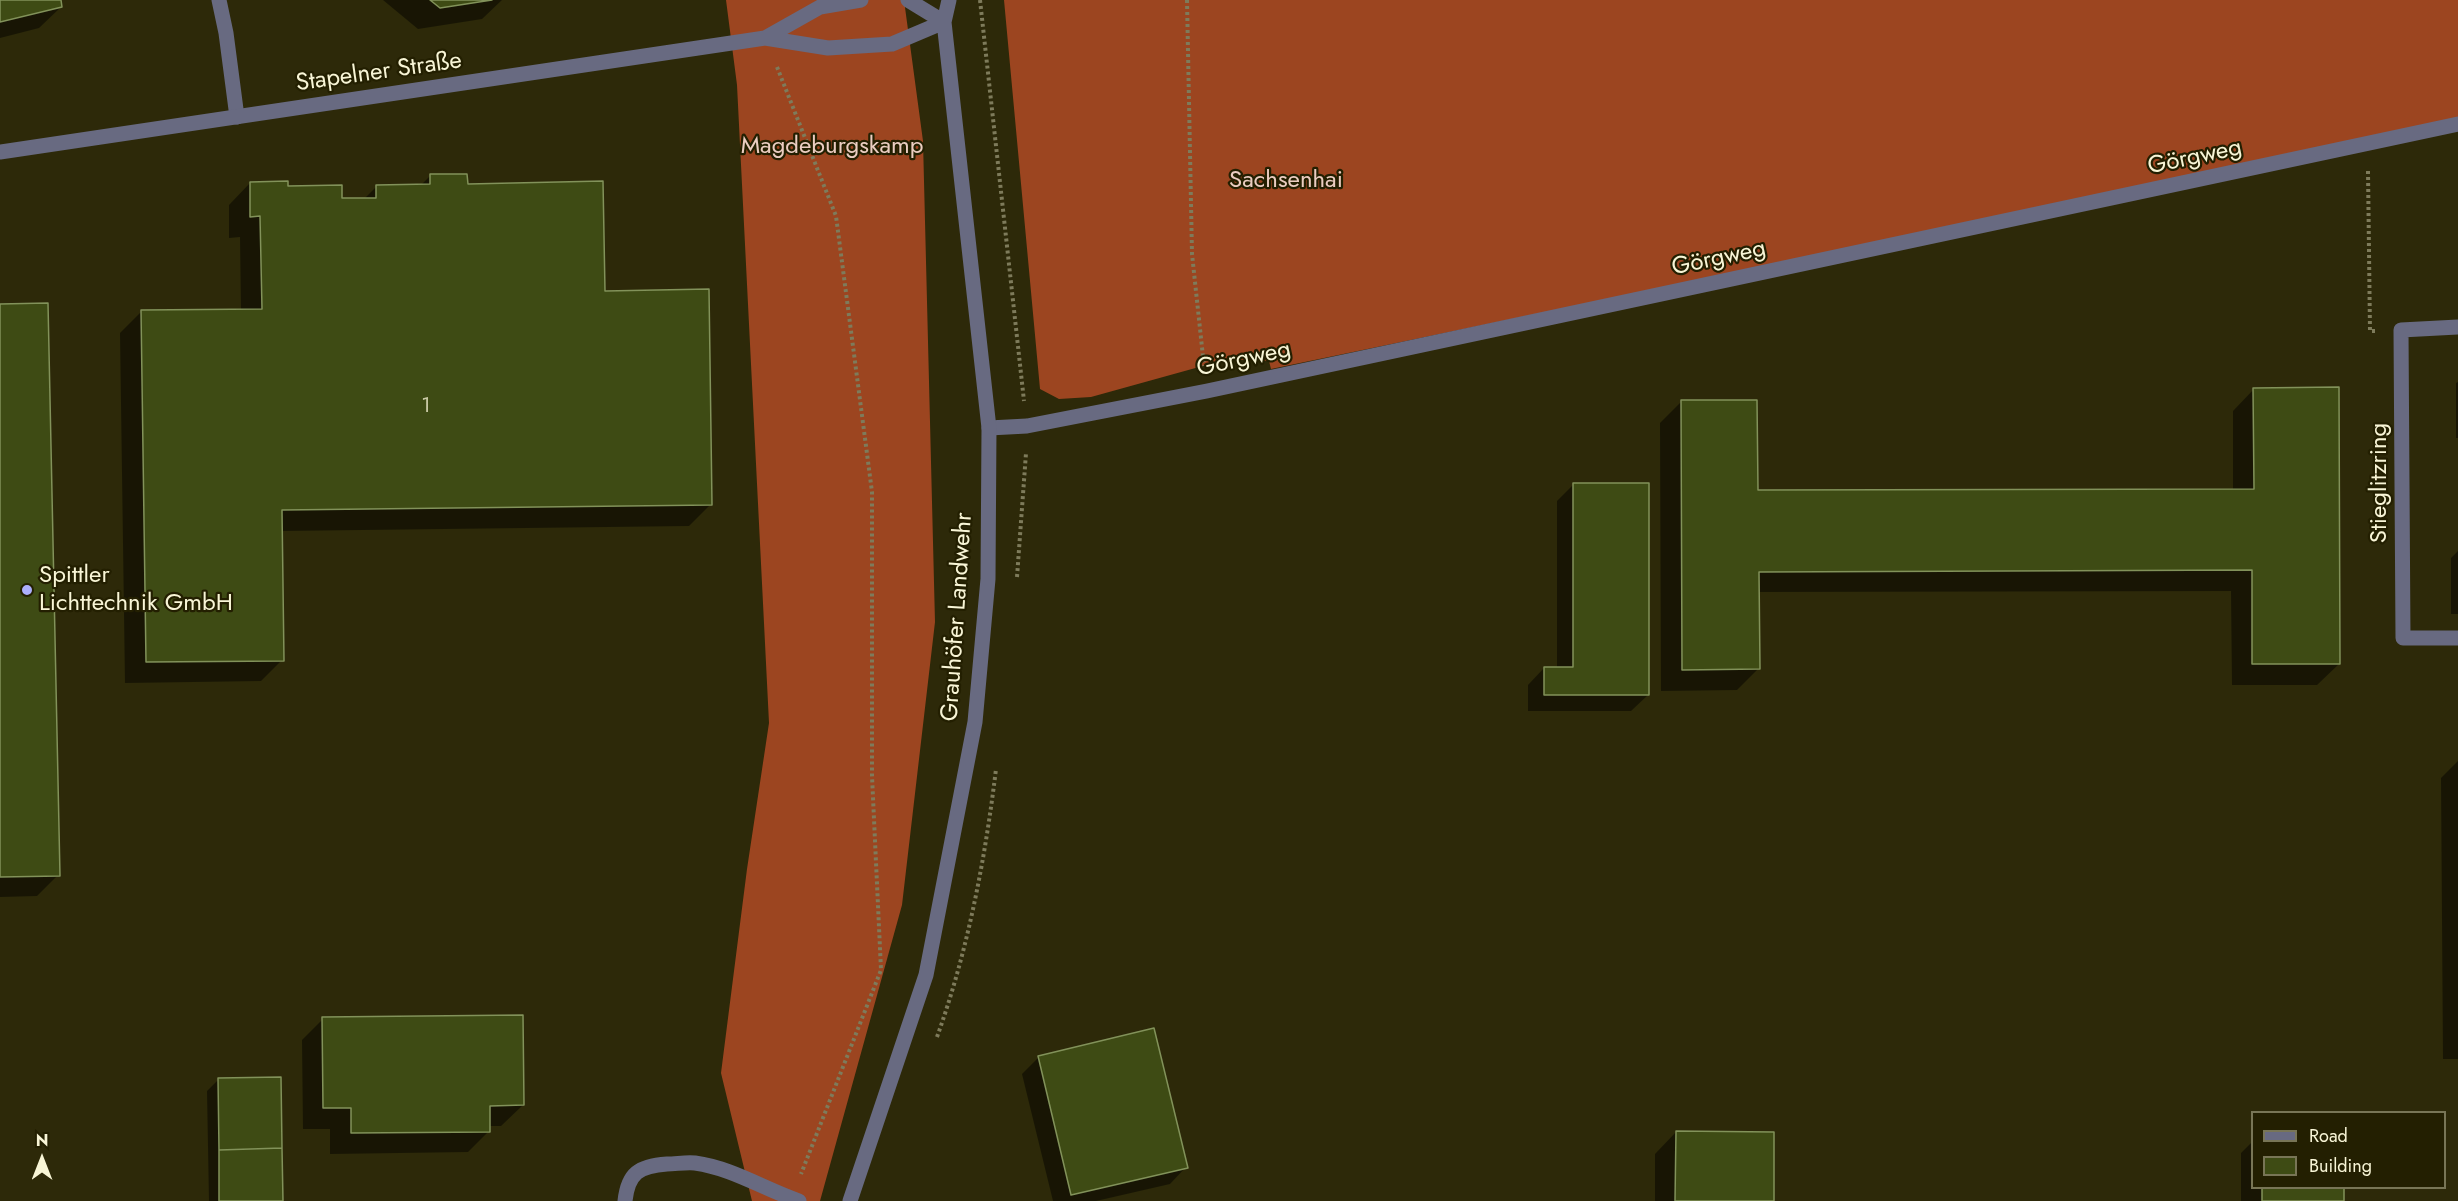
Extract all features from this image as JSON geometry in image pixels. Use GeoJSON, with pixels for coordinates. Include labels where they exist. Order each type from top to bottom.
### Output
{"type":"FeatureCollection","features":[{"type":"Feature","properties":{"kind":"street"},"geometry":{"type":"LineString","coordinates":[[219,0],[226,33],[237,117]]}},
{"type":"Feature","properties":{"kind":"street","name":"Stapelner Straße"},"geometry":{"type":"LineString","coordinates":[[765,38],[822,3],[861,0]]}},
{"type":"Feature","properties":{"kind":"street"},"geometry":{"type":"LineString","coordinates":[[908,0],[944,22]]}},
{"type":"Feature","properties":{"kind":"street","name":"Grauhöfer Landwehr"},"geometry":{"type":"LineString","coordinates":[[930,0],[944,22]]}},
{"type":"Feature","properties":{"kind":"street","name":"Grauhöfer Landwehr"},"geometry":{"type":"LineString","coordinates":[[850,1201],[926,975],[975,722],[988,579],[988,428],[944,22],[949,0]]}},
{"type":"Feature","properties":{"kind":"street","name":"Stapelner Straße"},"geometry":{"type":"LineString","coordinates":[[0,152],[765,38],[828,48],[892,44],[944,22]]}},
{"type":"Feature","properties":{"kind":"street","name":"Görgweg"},"geometry":{"type":"LineString","coordinates":[[988,428],[1027,426],[1207,391],[2458,124]]}},
{"type":"Feature","properties":{"kind":"street"},"geometry":{"type":"LineString","coordinates":[[2401,330],[2458,327]]}},
{"type":"Feature","properties":{"kind":"street","name":"Stieglitzring"},"geometry":{"type":"LineString","coordinates":[[2401,330],[2403,638],[2458,638]]}},
{"type":"Feature","properties":{"kind":"street"},"geometry":{"type":"LineString","coordinates":[[625,1201],[629,1180],[641,1169],[660,1164],[693,1162],[729,1171],[796,1200]]}},
{"type":"Feature","properties":{"kind":"path"},"geometry":{"type":"LineString","coordinates":[[1187,0],[1192,254],[1207,391]]}},
{"type":"Feature","properties":{"kind":"path"},"geometry":{"type":"LineString","coordinates":[[765,38],[836,216],[872,492],[872,776],[881,970],[801,1173],[796,1200]]}},
{"type":"Feature","properties":{"kind":"path"},"geometry":{"type":"LineString","coordinates":[[2367,144],[2370,331],[2401,330]]}},
{"type":"Feature","properties":{"kind":"green space","name":"Magdeburgskamp"},"geometry":{"type":"Polygon","coordinates":[[[726,0],[904,0],[923,141],[935,622],[902,905],[820,1201],[752,1201],[721,1073],[747,869],[769,723],[737,85],[726,0]]]}},
{"type":"Feature","properties":{"kind":"green space","name":"Sachsenhai"},"geometry":{"type":"Polygon","coordinates":[[[1004,0],[2458,0],[2458,123],[1271,369],[1269,361],[1228,359],[1091,397],[1059,399],[1040,389],[1004,0]]]}},
{"type":"Feature","properties":{"kind":"building"},"geometry":{"type":"Polygon","coordinates":[[[0,0],[61,0],[62,7],[0,22],[0,0]]]}},
{"type":"Feature","properties":{"kind":"building"},"geometry":{"type":"Polygon","coordinates":[[[430,0],[492,0],[440,8],[430,0]]]}},
{"type":"Feature","properties":{"kind":"building"},"geometry":{"type":"Polygon","coordinates":[[[430,174],[467,174],[468,184],[603,181],[605,291],[709,289],[712,505],[282,510],[284,661],[146,662],[141,310],[262,309],[260,216],[250,217],[250,182],[288,181],[288,186],[342,185],[342,198],[376,198],[376,185],[430,184],[430,174]]]}},
{"type":"Feature","properties":{"kind":"building","name":"Spittler Lichttechnik GmbH"},"geometry":{"type":"Polygon","coordinates":[[[48,303],[60,876],[0,877],[0,304],[48,303]]]}},
{"type":"Feature","properties":{"kind":"building"},"geometry":{"type":"Polygon","coordinates":[[[2339,387],[2340,664],[2252,664],[2252,570],[1759,572],[1760,669],[1682,670],[1681,400],[1757,400],[1758,490],[2254,489],[2253,388],[2339,387]]]}},
{"type":"Feature","properties":{"kind":"building"},"geometry":{"type":"Polygon","coordinates":[[[1573,483],[1649,483],[1649,695],[1544,695],[1544,667],[1573,667],[1573,483]]]}},
{"type":"Feature","properties":{"kind":"building"},"geometry":{"type":"Polygon","coordinates":[[[523,1015],[524,1105],[490,1106],[490,1132],[351,1133],[351,1108],[323,1108],[322,1017],[523,1015]]]}},
{"type":"Feature","properties":{"kind":"building"},"geometry":{"type":"Polygon","coordinates":[[[1154,1028],[1188,1168],[1071,1195],[1038,1056],[1154,1028]]]}},
{"type":"Feature","properties":{"kind":"building"},"geometry":{"type":"Polygon","coordinates":[[[281,1077],[282,1148],[219,1150],[218,1078],[281,1077]]]}},
{"type":"Feature","properties":{"kind":"building"},"geometry":{"type":"Polygon","coordinates":[[[1676,1131],[1774,1132],[1774,1201],[1675,1201],[1676,1131]]]}},
{"type":"Feature","properties":{"kind":"building"},"geometry":{"type":"Polygon","coordinates":[[[282,1148],[283,1201],[219,1201],[219,1150],[282,1148]]]}},
{"type":"Feature","properties":{"kind":"building"},"geometry":{"type":"Polygon","coordinates":[[[2262,1189],[2344,1189],[2344,1201],[2262,1201],[2262,1189]]]}},
{"type":"Feature","properties":{"kind":"place","name":"Spittler Lichttechnik GmbH"},"geometry":{"type":"Point","coordinates":[27,590]}}]}
